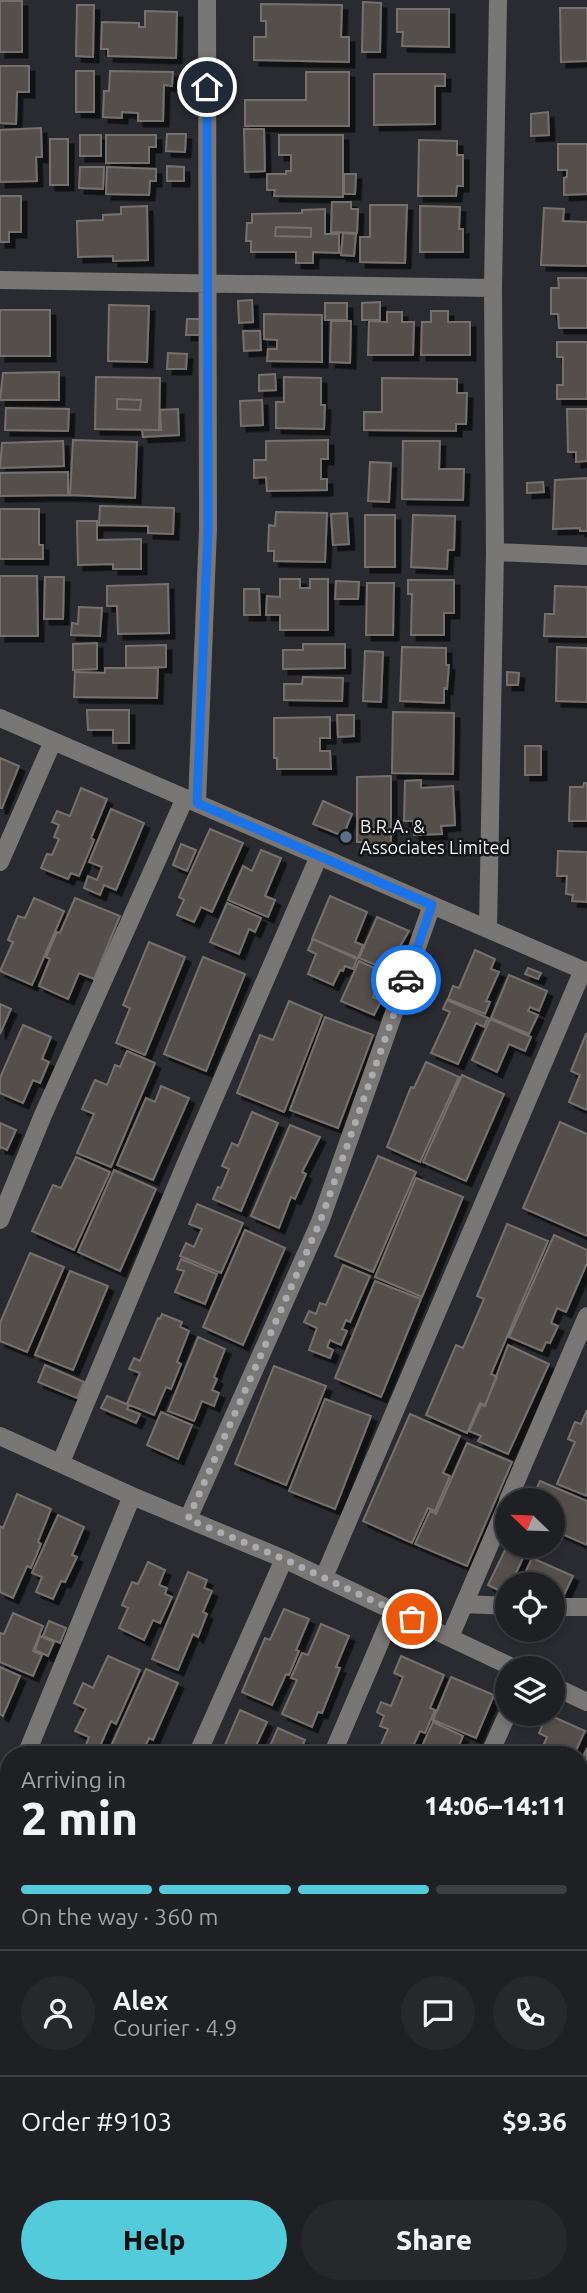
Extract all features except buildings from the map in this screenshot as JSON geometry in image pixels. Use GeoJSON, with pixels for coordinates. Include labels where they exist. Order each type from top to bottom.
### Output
{"type":"FeatureCollection","features":[{"type":"Feature","properties":{"kind":"street"},"geometry":{"type":"LineString","coordinates":[[0,1220],[43,1115],[191,800],[208,529],[207,0]]}},
{"type":"Feature","properties":{"kind":"street"},"geometry":{"type":"LineString","coordinates":[[488,929],[495,552],[493,288],[498,0]]}},
{"type":"Feature","properties":{"kind":"street"},"geometry":{"type":"LineString","coordinates":[[0,280],[493,288]]}},
{"type":"Feature","properties":{"kind":"street"},"geometry":{"type":"LineString","coordinates":[[495,552],[587,556]]}},
{"type":"Feature","properties":{"kind":"street"},"geometry":{"type":"LineString","coordinates":[[0,718],[585,971],[324,1577]]}},
{"type":"Feature","properties":{"kind":"street"},"geometry":{"type":"LineString","coordinates":[[0,862],[53,741]]}},
{"type":"Feature","properties":{"kind":"street"},"geometry":{"type":"LineString","coordinates":[[61,1462],[191,1150],[319,856]]}},
{"type":"Feature","properties":{"kind":"street"},"geometry":{"type":"LineString","coordinates":[[188,1519],[320,1222],[432,905]]}},
{"type":"Feature","properties":{"kind":"street"},"geometry":{"type":"LineString","coordinates":[[514,1488],[587,1316]]}},
{"type":"Feature","properties":{"kind":"street"},"geometry":{"type":"LineString","coordinates":[[0,1438],[284,1559],[495,1659]]}},
{"type":"Feature","properties":{"kind":"street"},"geometry":{"type":"LineString","coordinates":[[30,1746],[132,1496]]}},
{"type":"Feature","properties":{"kind":"street"},"geometry":{"type":"LineString","coordinates":[[450,1637],[495,1531]]}},
{"type":"Feature","properties":{"kind":"street"},"geometry":{"type":"LineString","coordinates":[[201,1746],[284,1559]]}},
{"type":"Feature","properties":{"kind":"street"},"geometry":{"type":"LineString","coordinates":[[464,1604],[495,1605]]}},
{"type":"Feature","properties":{"kind":"street"},"geometry":{"type":"LineString","coordinates":[[565,1607],[587,1607]]}},
{"type":"Feature","properties":{"kind":"street"},"geometry":{"type":"LineString","coordinates":[[336,1746],[394,1610]]}},
{"type":"Feature","properties":{"kind":"street"},"geometry":{"type":"LineString","coordinates":[[565,1692],[587,1702]]}},
{"type":"Feature","properties":{"kind":"street"},"geometry":{"type":"LineString","coordinates":[[493,1746],[502,1726]]}},
{"type":"Feature","properties":{"kind":"way so far"},"geometry":{"type":"LineString","coordinates":[[406,980],[320,1222],[188,1519],[284,1559],[412,1619]]}},
{"type":"Feature","properties":{"kind":"place","name":"B.R.A. & Associates Limited"},"geometry":{"type":"Point","coordinates":[346,837]}},
{"type":"Feature","properties":{"kind":"route"},"geometry":{"type":"LineString","coordinates":[[207,87],[208,529],[197,803],[432,905],[406,980]]}}]}
